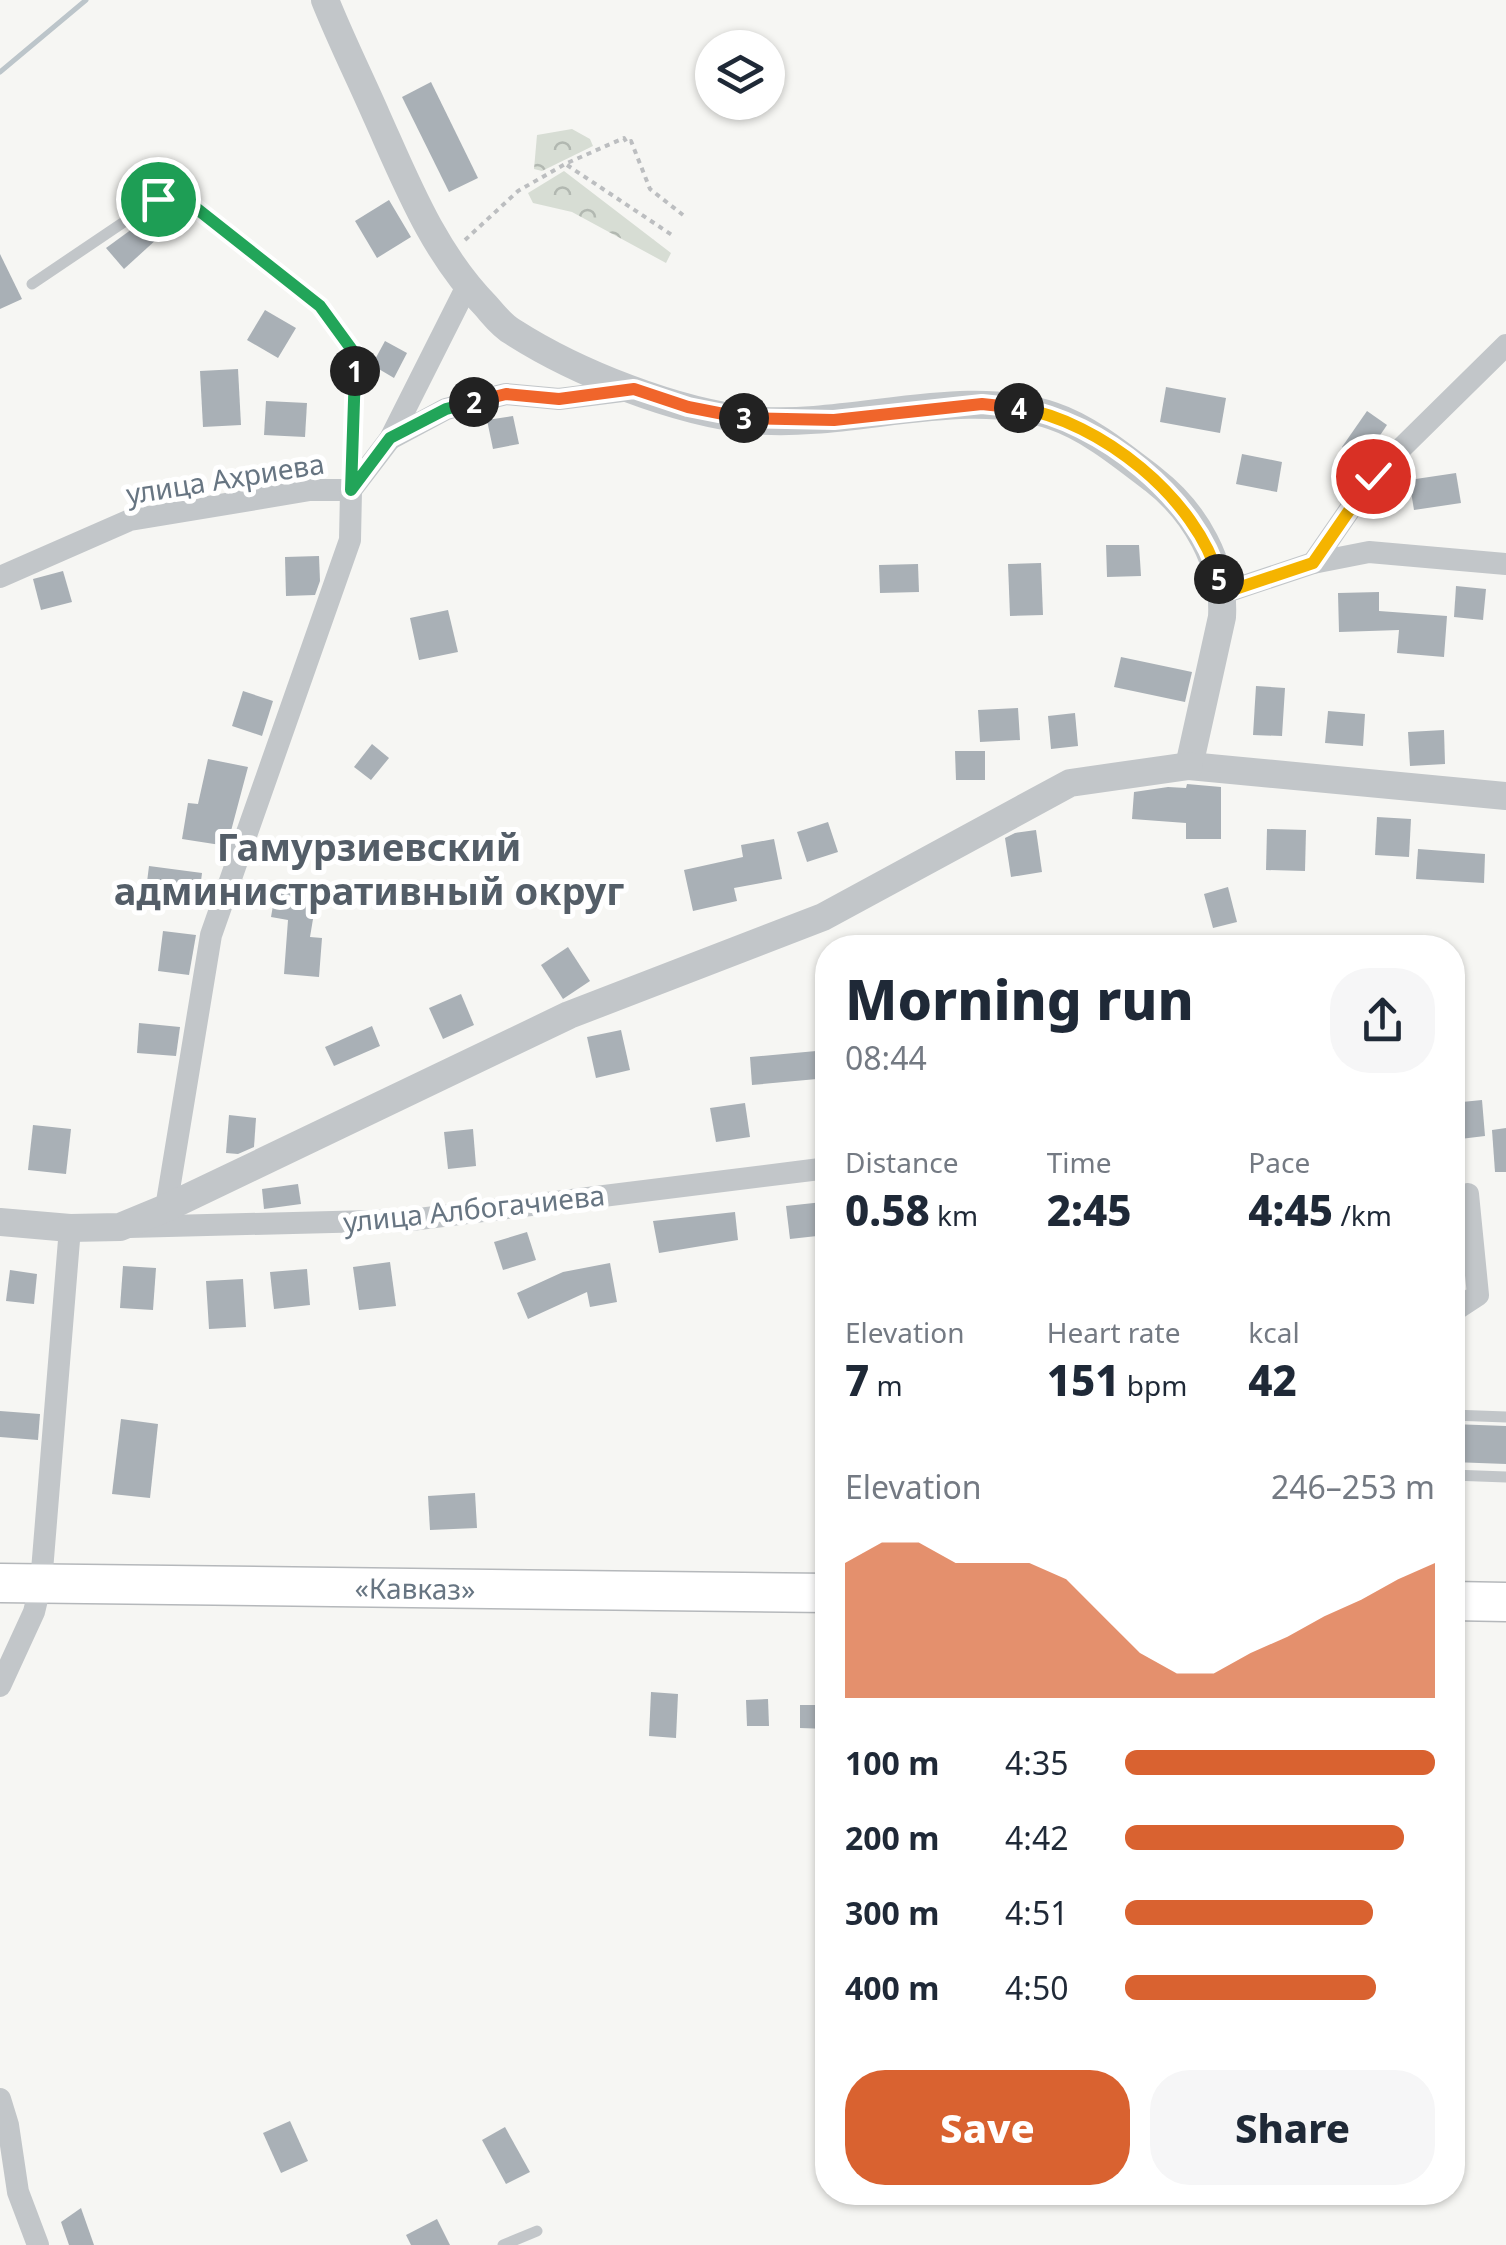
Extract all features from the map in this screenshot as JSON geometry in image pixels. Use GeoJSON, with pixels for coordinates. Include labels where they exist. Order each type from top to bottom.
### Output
{"type":"FeatureCollection","features":[{"type":"Feature","properties":{"kind":"highway","name":"«Кавказ»"},"geometry":{"type":"LineString","coordinates":[[0,1583],[815,1592]]}},
{"type":"Feature","properties":{"kind":"highway"},"geometry":{"type":"LineString","coordinates":[[1465,1601],[1506,1602]]}},
{"type":"Feature","properties":{"kind":"street"},"geometry":{"type":"LineString","coordinates":[[325,0],[421,215],[466,286],[510,331],[634,389],[688,407],[752,420],[834,420],[982,404],[1056,416],[1118,452],[1173,495],[1202,537],[1223,593],[1222,617],[1189,766]]}},
{"type":"Feature","properties":{"kind":"street"},"geometry":{"type":"LineString","coordinates":[[166,1208],[211,935],[350,540],[351,490],[390,438],[466,286]]}},
{"type":"Feature","properties":{"kind":"street"},"geometry":{"type":"LineString","coordinates":[[1313,563],[1373,476],[1506,345]]}},
{"type":"Feature","properties":{"kind":"street"},"geometry":{"type":"LineString","coordinates":[[390,438],[446,409],[506,394],[559,399],[634,389]]}},
{"type":"Feature","properties":{"kind":"street","name":"улица Ахриева"},"geometry":{"type":"LineString","coordinates":[[0,578],[130,520],[310,490],[351,490]]}},
{"type":"Feature","properties":{"kind":"street"},"geometry":{"type":"LineString","coordinates":[[1223,593],[1313,563],[1369,552],[1506,564]]}},
{"type":"Feature","properties":{"kind":"street"},"geometry":{"type":"LineString","coordinates":[[120,1227],[569,1015],[823,917],[1070,783],[1189,766],[1506,796]]}},
{"type":"Feature","properties":{"kind":"street","name":"улица Албогачиева"},"geometry":{"type":"LineString","coordinates":[[0,1222],[70,1228],[411,1220],[815,1170]]}},
{"type":"Feature","properties":{"kind":"street"},"geometry":{"type":"LineString","coordinates":[[1465,1304],[1478,1296],[1468,1194]]}},
{"type":"Feature","properties":{"kind":"street"},"geometry":{"type":"LineString","coordinates":[[0,1686],[34,1612],[40,1583],[70,1228]]}},
{"type":"Feature","properties":{"kind":"street"},"geometry":{"type":"LineString","coordinates":[[0,2099],[8,2124],[18,2192],[38,2245]]}},
{"type":"Feature","properties":{"kind":"lane"},"geometry":{"type":"LineString","coordinates":[[32,284],[158,199],[182,197],[320,306],[355,354],[351,490]]}},
{"type":"Feature","properties":{"kind":"lane"},"geometry":{"type":"LineString","coordinates":[[1465,1414],[1506,1416]]}},
{"type":"Feature","properties":{"kind":"lane"},"geometry":{"type":"LineString","coordinates":[[1465,1475],[1506,1477]]}},
{"type":"Feature","properties":{"kind":"lane"},"geometry":{"type":"LineString","coordinates":[[503,2245],[537,2231]]}},
{"type":"Feature","properties":{"kind":"path"},"geometry":{"type":"LineString","coordinates":[[446,256],[518,190],[624,138],[626,143],[631,141],[650,189],[684,215]]}},
{"type":"Feature","properties":{"kind":"path"},"geometry":{"type":"LineString","coordinates":[[565,164],[675,238]]}},
{"type":"Feature","properties":{"kind":"green space"},"geometry":{"type":"Polygon","coordinates":[[[572,129],[590,139],[593,146],[542,171],[534,169],[537,135],[572,129]]]}},
{"type":"Feature","properties":{"kind":"green space"},"geometry":{"type":"Polygon","coordinates":[[[564,171],[671,253],[666,263],[572,212],[533,203],[528,193],[564,171]]]}},
{"type":"Feature","properties":{"kind":"building"},"geometry":{"type":"Polygon","coordinates":[[[431,82],[478,178],[449,192],[402,97],[431,82]]]}},
{"type":"Feature","properties":{"kind":"building"},"geometry":{"type":"Polygon","coordinates":[[[389,200],[411,237],[377,258],[355,221],[389,200]]]}},
{"type":"Feature","properties":{"kind":"building"},"geometry":{"type":"Polygon","coordinates":[[[143,221],[158,238],[124,269],[106,248],[143,221]]]}},
{"type":"Feature","properties":{"kind":"building"},"geometry":{"type":"Polygon","coordinates":[[[0,254],[22,299],[0,309],[0,254]]]}},
{"type":"Feature","properties":{"kind":"building"},"geometry":{"type":"Polygon","coordinates":[[[265,310],[296,328],[278,358],[247,340],[265,310]]]}},
{"type":"Feature","properties":{"kind":"building"},"geometry":{"type":"Polygon","coordinates":[[[385,341],[407,353],[394,378],[372,365],[385,341]]]}},
{"type":"Feature","properties":{"kind":"building"},"geometry":{"type":"Polygon","coordinates":[[[238,369],[241,425],[203,427],[200,371],[238,369]]]}},
{"type":"Feature","properties":{"kind":"building"},"geometry":{"type":"Polygon","coordinates":[[[1166,387],[1226,398],[1220,433],[1160,422],[1166,387]]]}},
{"type":"Feature","properties":{"kind":"building"},"geometry":{"type":"Polygon","coordinates":[[[266,401],[307,403],[305,437],[264,435],[266,401]]]}},
{"type":"Feature","properties":{"kind":"building"},"geometry":{"type":"Polygon","coordinates":[[[1367,411],[1387,425],[1362,462],[1342,447],[1367,411]]]}},
{"type":"Feature","properties":{"kind":"building"},"geometry":{"type":"Polygon","coordinates":[[[513,416],[519,444],[493,449],[487,420],[513,416]]]}},
{"type":"Feature","properties":{"kind":"building"},"geometry":{"type":"Polygon","coordinates":[[[1242,454],[1282,462],[1277,492],[1236,484],[1242,454]]]}},
{"type":"Feature","properties":{"kind":"building"},"geometry":{"type":"Polygon","coordinates":[[[1456,473],[1461,503],[1414,510],[1409,480],[1456,473]]]}},
{"type":"Feature","properties":{"kind":"building"},"geometry":{"type":"Polygon","coordinates":[[[1106,545],[1139,545],[1141,576],[1107,577],[1106,545]]]}},
{"type":"Feature","properties":{"kind":"building"},"geometry":{"type":"Polygon","coordinates":[[[319,556],[320,581],[315,595],[286,596],[285,557],[319,556]]]}},
{"type":"Feature","properties":{"kind":"building"},"geometry":{"type":"Polygon","coordinates":[[[1041,563],[1043,615],[1010,616],[1008,564],[1041,563]]]}},
{"type":"Feature","properties":{"kind":"building"},"geometry":{"type":"Polygon","coordinates":[[[918,564],[919,592],[880,593],[879,565],[918,564]]]}},
{"type":"Feature","properties":{"kind":"building"},"geometry":{"type":"Polygon","coordinates":[[[63,571],[72,602],[41,610],[33,579],[63,571]]]}},
{"type":"Feature","properties":{"kind":"building"},"geometry":{"type":"Polygon","coordinates":[[[1456,586],[1486,589],[1483,620],[1454,617],[1456,586]]]}},
{"type":"Feature","properties":{"kind":"building"},"geometry":{"type":"Polygon","coordinates":[[[1379,592],[1379,611],[1447,616],[1444,657],[1397,653],[1399,630],[1339,632],[1338,593],[1379,592]]]}},
{"type":"Feature","properties":{"kind":"building"},"geometry":{"type":"Polygon","coordinates":[[[448,610],[458,652],[419,660],[410,618],[448,610]]]}},
{"type":"Feature","properties":{"kind":"building"},"geometry":{"type":"Polygon","coordinates":[[[1121,657],[1192,672],[1185,702],[1114,687],[1121,657]]]}},
{"type":"Feature","properties":{"kind":"building"},"geometry":{"type":"Polygon","coordinates":[[[1256,686],[1285,688],[1282,736],[1253,735],[1256,686]]]}},
{"type":"Feature","properties":{"kind":"building"},"geometry":{"type":"Polygon","coordinates":[[[243,691],[273,701],[262,736],[232,726],[243,691]]]}},
{"type":"Feature","properties":{"kind":"building"},"geometry":{"type":"Polygon","coordinates":[[[1018,708],[1020,740],[980,742],[978,710],[1018,708]]]}},
{"type":"Feature","properties":{"kind":"building"},"geometry":{"type":"Polygon","coordinates":[[[1328,711],[1365,714],[1363,746],[1325,743],[1328,711]]]}},
{"type":"Feature","properties":{"kind":"building"},"geometry":{"type":"Polygon","coordinates":[[[1075,713],[1078,746],[1051,749],[1048,716],[1075,713]]]}},
{"type":"Feature","properties":{"kind":"building"},"geometry":{"type":"Polygon","coordinates":[[[1444,730],[1445,764],[1410,766],[1408,732],[1444,730]]]}},
{"type":"Feature","properties":{"kind":"building"},"geometry":{"type":"Polygon","coordinates":[[[372,744],[389,758],[371,780],[354,767],[372,744]]]}},
{"type":"Feature","properties":{"kind":"building"},"geometry":{"type":"Polygon","coordinates":[[[955,751],[985,751],[985,780],[956,780],[955,751]]]}},
{"type":"Feature","properties":{"kind":"building"},"geometry":{"type":"Polygon","coordinates":[[[208,759],[248,767],[227,846],[182,839],[188,803],[198,804],[208,759]]]}},
{"type":"Feature","properties":{"kind":"building"},"geometry":{"type":"Polygon","coordinates":[[[1187,784],[1221,787],[1221,839],[1186,839],[1186,823],[1132,819],[1134,792],[1186,788],[1187,784]]]}},
{"type":"Feature","properties":{"kind":"building"},"geometry":{"type":"Polygon","coordinates":[[[1377,817],[1411,819],[1409,857],[1375,855],[1377,817]]]}},
{"type":"Feature","properties":{"kind":"building"},"geometry":{"type":"Polygon","coordinates":[[[828,822],[838,852],[807,862],[797,832],[828,822]]]}},
{"type":"Feature","properties":{"kind":"building"},"geometry":{"type":"Polygon","coordinates":[[[1267,829],[1306,830],[1305,871],[1266,870],[1267,829]]]}},
{"type":"Feature","properties":{"kind":"building"},"geometry":{"type":"Polygon","coordinates":[[[1036,830],[1042,872],[1011,877],[1005,838],[1036,830]]]}},
{"type":"Feature","properties":{"kind":"building"},"geometry":{"type":"Polygon","coordinates":[[[774,839],[782,879],[734,888],[737,901],[693,911],[684,870],[743,857],[741,845],[774,839]]]}},
{"type":"Feature","properties":{"kind":"building"},"geometry":{"type":"Polygon","coordinates":[[[1418,849],[1485,854],[1484,883],[1416,879],[1418,849]]]}},
{"type":"Feature","properties":{"kind":"building"},"geometry":{"type":"Polygon","coordinates":[[[149,866],[202,873],[198,905],[145,898],[149,866]]]}},
{"type":"Feature","properties":{"kind":"building"},"geometry":{"type":"Polygon","coordinates":[[[1228,887],[1237,922],[1213,928],[1204,894],[1228,887]]]}},
{"type":"Feature","properties":{"kind":"building"},"geometry":{"type":"Polygon","coordinates":[[[276,888],[317,895],[310,937],[322,938],[319,977],[284,974],[288,920],[271,917],[276,888]]]}},
{"type":"Feature","properties":{"kind":"building"},"geometry":{"type":"Polygon","coordinates":[[[163,931],[196,935],[189,975],[158,971],[163,931]]]}},
{"type":"Feature","properties":{"kind":"building"},"geometry":{"type":"Polygon","coordinates":[[[568,947],[590,981],[563,999],[541,965],[568,947]]]}},
{"type":"Feature","properties":{"kind":"building"},"geometry":{"type":"Polygon","coordinates":[[[461,994],[474,1025],[443,1039],[429,1008],[461,994]]]}},
{"type":"Feature","properties":{"kind":"building"},"geometry":{"type":"Polygon","coordinates":[[[139,1023],[180,1027],[176,1056],[137,1053],[139,1023]]]}},
{"type":"Feature","properties":{"kind":"building"},"geometry":{"type":"Polygon","coordinates":[[[372,1026],[380,1046],[334,1066],[325,1047],[372,1026]]]}},
{"type":"Feature","properties":{"kind":"building"},"geometry":{"type":"Polygon","coordinates":[[[621,1030],[630,1070],[596,1078],[587,1037],[621,1030]]]}},
{"type":"Feature","properties":{"kind":"building"},"geometry":{"type":"Polygon","coordinates":[[[815,1051],[815,1079],[752,1085],[750,1057],[815,1051]]]}},
{"type":"Feature","properties":{"kind":"building"},"geometry":{"type":"Polygon","coordinates":[[[1482,1100],[1485,1136],[1465,1138],[1465,1102],[1482,1100]]]}},
{"type":"Feature","properties":{"kind":"building"},"geometry":{"type":"Polygon","coordinates":[[[745,1103],[750,1137],[716,1142],[710,1108],[745,1103]]]}},
{"type":"Feature","properties":{"kind":"building"},"geometry":{"type":"Polygon","coordinates":[[[229,1115],[256,1118],[254,1147],[238,1154],[226,1153],[229,1115]]]}},
{"type":"Feature","properties":{"kind":"building"},"geometry":{"type":"Polygon","coordinates":[[[33,1125],[71,1129],[66,1174],[28,1170],[33,1125]]]}},
{"type":"Feature","properties":{"kind":"building"},"geometry":{"type":"Polygon","coordinates":[[[1506,1128],[1506,1172],[1495,1172],[1492,1130],[1506,1128]]]}},
{"type":"Feature","properties":{"kind":"building"},"geometry":{"type":"Polygon","coordinates":[[[473,1129],[476,1166],[448,1169],[444,1132],[473,1129]]]}},
{"type":"Feature","properties":{"kind":"building"},"geometry":{"type":"Polygon","coordinates":[[[298,1184],[301,1204],[264,1209],[262,1189],[298,1184]]]}},
{"type":"Feature","properties":{"kind":"building"},"geometry":{"type":"Polygon","coordinates":[[[815,1203],[815,1236],[790,1239],[786,1206],[815,1203]]]}},
{"type":"Feature","properties":{"kind":"building"},"geometry":{"type":"Polygon","coordinates":[[[735,1212],[738,1240],[659,1253],[653,1221],[735,1212]]]}},
{"type":"Feature","properties":{"kind":"building"},"geometry":{"type":"Polygon","coordinates":[[[527,1232],[536,1260],[503,1270],[494,1242],[527,1232]]]}},
{"type":"Feature","properties":{"kind":"building"},"geometry":{"type":"Polygon","coordinates":[[[390,1262],[396,1306],[359,1310],[353,1267],[390,1262]]]}},
{"type":"Feature","properties":{"kind":"building"},"geometry":{"type":"Polygon","coordinates":[[[610,1263],[617,1302],[590,1307],[587,1292],[528,1319],[517,1293],[563,1272],[610,1263]]]}},
{"type":"Feature","properties":{"kind":"building"},"geometry":{"type":"Polygon","coordinates":[[[123,1266],[156,1268],[153,1310],[120,1308],[123,1266]]]}},
{"type":"Feature","properties":{"kind":"building"},"geometry":{"type":"Polygon","coordinates":[[[307,1269],[310,1305],[274,1309],[270,1272],[307,1269]]]}},
{"type":"Feature","properties":{"kind":"building"},"geometry":{"type":"Polygon","coordinates":[[[10,1270],[37,1274],[34,1304],[6,1301],[10,1270]]]}},
{"type":"Feature","properties":{"kind":"building"},"geometry":{"type":"Polygon","coordinates":[[[243,1279],[246,1327],[209,1329],[206,1281],[243,1279]]]}},
{"type":"Feature","properties":{"kind":"building"},"geometry":{"type":"Polygon","coordinates":[[[0,1411],[40,1414],[38,1440],[0,1437],[0,1411]]]}},
{"type":"Feature","properties":{"kind":"building"},"geometry":{"type":"Polygon","coordinates":[[[121,1419],[158,1424],[150,1498],[112,1494],[121,1419]]]}},
{"type":"Feature","properties":{"kind":"building"},"geometry":{"type":"Polygon","coordinates":[[[1465,1424],[1506,1426],[1506,1464],[1465,1462],[1465,1424]]]}},
{"type":"Feature","properties":{"kind":"building"},"geometry":{"type":"Polygon","coordinates":[[[475,1493],[477,1528],[430,1530],[428,1496],[475,1493]]]}},
{"type":"Feature","properties":{"kind":"building"},"geometry":{"type":"Polygon","coordinates":[[[651,1692],[678,1694],[676,1738],[649,1736],[651,1692]]]}},
{"type":"Feature","properties":{"kind":"building"},"geometry":{"type":"Polygon","coordinates":[[[768,1699],[769,1726],[747,1726],[746,1700],[768,1699]]]}},
{"type":"Feature","properties":{"kind":"building"},"geometry":{"type":"Polygon","coordinates":[[[800,1705],[815,1705],[815,1729],[800,1728],[800,1705]]]}},
{"type":"Feature","properties":{"kind":"building"},"geometry":{"type":"Polygon","coordinates":[[[290,2121],[308,2161],[281,2173],[263,2133],[290,2121]]]}},
{"type":"Feature","properties":{"kind":"building"},"geometry":{"type":"Polygon","coordinates":[[[505,2127],[530,2172],[506,2184],[482,2140],[505,2127]]]}},
{"type":"Feature","properties":{"kind":"building"},"geometry":{"type":"Polygon","coordinates":[[[81,2208],[94,2245],[69,2245],[61,2222],[81,2208]]]}},
{"type":"Feature","properties":{"kind":"building"},"geometry":{"type":"Polygon","coordinates":[[[437,2219],[450,2245],[411,2245],[406,2235],[437,2219]]]}},
{"type":"Feature","properties":{"kind":"waterway"},"geometry":{"type":"LineString","coordinates":[[0,72],[86,0]]}},
{"type":"Feature","properties":{"kind":"district","name":"Гамурзиевский административный округ"},"geometry":{"type":"Point","coordinates":[369,868]}},
{"type":"Feature","properties":{"kind":"route"},"geometry":{"type":"LineString","coordinates":[[158,199],[182,197],[320,306],[355,354],[351,490],[390,438],[446,409],[506,394],[559,399],[634,389],[688,407],[752,420],[834,420],[982,404],[1056,416],[1118,452],[1173,495],[1202,537],[1223,593],[1313,563],[1373,476]]}}]}
